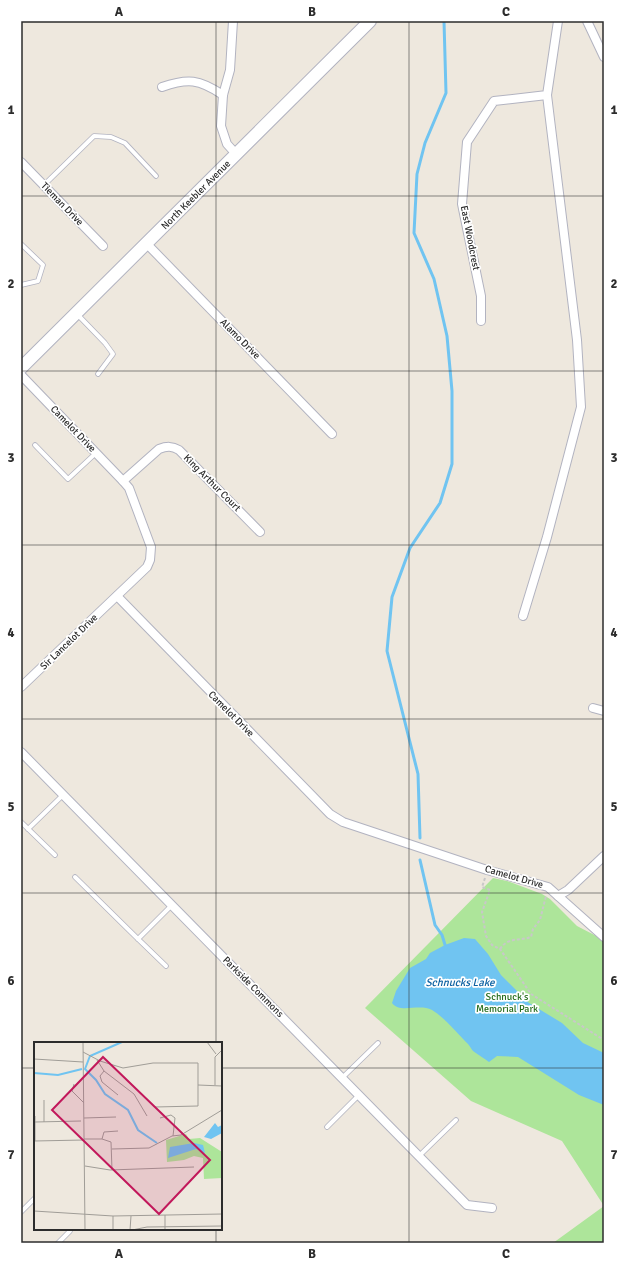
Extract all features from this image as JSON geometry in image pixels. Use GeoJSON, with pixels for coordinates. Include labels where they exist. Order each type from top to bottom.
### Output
{"type":"FeatureCollection","features":[{"type":"Feature","properties":{"kind":"street"},"geometry":{"type":"LineString","coordinates":[[233,21],[230,70],[223,95],[221,126],[227,144],[237,155]]}},
{"type":"Feature","properties":{"kind":"street","name":"North Keebler Avenue"},"geometry":{"type":"LineString","coordinates":[[21,368],[237,155],[370,21]]}},
{"type":"Feature","properties":{"kind":"street"},"geometry":{"type":"LineString","coordinates":[[523,616],[547,537],[581,407],[577,340],[547,95],[558,21]]}},
{"type":"Feature","properties":{"kind":"street"},"geometry":{"type":"LineString","coordinates":[[587,21],[604,57]]}},
{"type":"Feature","properties":{"kind":"street"},"geometry":{"type":"LineString","coordinates":[[162,87],[176,82],[196,81],[208,85],[223,95]]}},
{"type":"Feature","properties":{"kind":"street","name":"East Woodcrest"},"geometry":{"type":"LineString","coordinates":[[481,321],[481,296],[462,204],[467,142],[494,101],[547,95]]}},
{"type":"Feature","properties":{"kind":"street","name":"Tieman Drive"},"geometry":{"type":"LineString","coordinates":[[21,162],[103,246]]}},
{"type":"Feature","properties":{"kind":"street","name":"Alamo Drive"},"geometry":{"type":"LineString","coordinates":[[147,244],[332,434]]}},
{"type":"Feature","properties":{"kind":"street","name":"Camelot Drive"},"geometry":{"type":"LineString","coordinates":[[21,375],[129,488],[152,554],[147,568],[117,596],[330,814],[343,822],[487,870],[548,887],[604,937]]}},
{"type":"Feature","properties":{"kind":"street","name":"King Arthur Court"},"geometry":{"type":"LineString","coordinates":[[123,481],[159,449],[174,447],[179,450],[260,532]]}},
{"type":"Feature","properties":{"kind":"street","name":"Sir Lancelot Drive"},"geometry":{"type":"LineString","coordinates":[[21,687],[117,596]]}},
{"type":"Feature","properties":{"kind":"street"},"geometry":{"type":"LineString","coordinates":[[593,708],[604,711]]}},
{"type":"Feature","properties":{"kind":"street","name":"Parkside Commons"},"geometry":{"type":"LineString","coordinates":[[22,755],[63,794],[467,1205],[492,1208]]}},
{"type":"Feature","properties":{"kind":"street"},"geometry":{"type":"LineString","coordinates":[[558,896],[568,890],[604,856]]}},
{"type":"Feature","properties":{"kind":"lane"},"geometry":{"type":"LineString","coordinates":[[44,185],[94,136],[111,137],[125,143],[156,176]]}},
{"type":"Feature","properties":{"kind":"lane"},"geometry":{"type":"LineString","coordinates":[[21,244],[42,265],[38,282],[21,285]]}},
{"type":"Feature","properties":{"kind":"lane"},"geometry":{"type":"LineString","coordinates":[[76,313],[106,343],[113,354],[98,374]]}},
{"type":"Feature","properties":{"kind":"lane"},"geometry":{"type":"LineString","coordinates":[[35,444],[68,479],[96,453]]}},
{"type":"Feature","properties":{"kind":"lane"},"geometry":{"type":"LineString","coordinates":[[28,829],[63,794]]}},
{"type":"Feature","properties":{"kind":"lane"},"geometry":{"type":"LineString","coordinates":[[21,822],[55,855]]}},
{"type":"Feature","properties":{"kind":"lane"},"geometry":{"type":"LineString","coordinates":[[75,877],[166,966]]}},
{"type":"Feature","properties":{"kind":"lane"},"geometry":{"type":"LineString","coordinates":[[138,939],[172,905]]}},
{"type":"Feature","properties":{"kind":"lane"},"geometry":{"type":"LineString","coordinates":[[342,1078],[378,1043]]}},
{"type":"Feature","properties":{"kind":"lane"},"geometry":{"type":"LineString","coordinates":[[327,1127],[359,1095]]}},
{"type":"Feature","properties":{"kind":"lane"},"geometry":{"type":"LineString","coordinates":[[419,1156],[456,1120]]}},
{"type":"Feature","properties":{"kind":"lane"},"geometry":{"type":"LineString","coordinates":[[21,1212],[34,1199]]}},
{"type":"Feature","properties":{"kind":"lane"},"geometry":{"type":"LineString","coordinates":[[58,1243],[68,1230]]}},
{"type":"Feature","properties":{"kind":"path"},"geometry":{"type":"LineString","coordinates":[[487,870],[482,887],[490,890],[482,912],[486,936],[492,945],[500,949],[531,994],[604,1040]]}},
{"type":"Feature","properties":{"kind":"path"},"geometry":{"type":"LineString","coordinates":[[500,949],[504,943],[512,939],[531,936],[533,929],[540,920],[548,887]]}},
{"type":"Feature","properties":{"kind":"green space","name":"Schnuck's Memorial Park"},"geometry":{"type":"Polygon","coordinates":[[[493,878],[507,881],[542,894],[550,899],[577,926],[604,940],[604,1206],[562,1141],[471,1101],[365,1008],[493,878]]]}},
{"type":"Feature","properties":{"kind":"green space"},"geometry":{"type":"Polygon","coordinates":[[[604,1206],[604,1243],[553,1243],[604,1206]]]}},
{"type":"Feature","properties":{"kind":"water","name":"Schnucks Lake"},"geometry":{"type":"Polygon","coordinates":[[[464,938],[475,939],[488,954],[501,975],[529,1003],[562,1023],[583,1043],[604,1053],[604,1105],[579,1095],[518,1057],[497,1056],[489,1062],[473,1051],[451,1026],[432,1010],[427,1008],[400,1008],[392,1003],[396,991],[410,968],[426,959],[430,953],[445,945],[464,938]]]}},
{"type":"Feature","properties":{"kind":"waterway"},"geometry":{"type":"LineString","coordinates":[[420,838],[418,774],[387,651],[392,597],[410,548],[440,503],[452,464],[452,391],[447,336],[434,279],[414,233],[417,174],[425,143],[446,93],[444,21]]}},
{"type":"Feature","properties":{"kind":"waterway"},"geometry":{"type":"LineString","coordinates":[[420,860],[435,925],[442,935],[446,948]]}}]}
